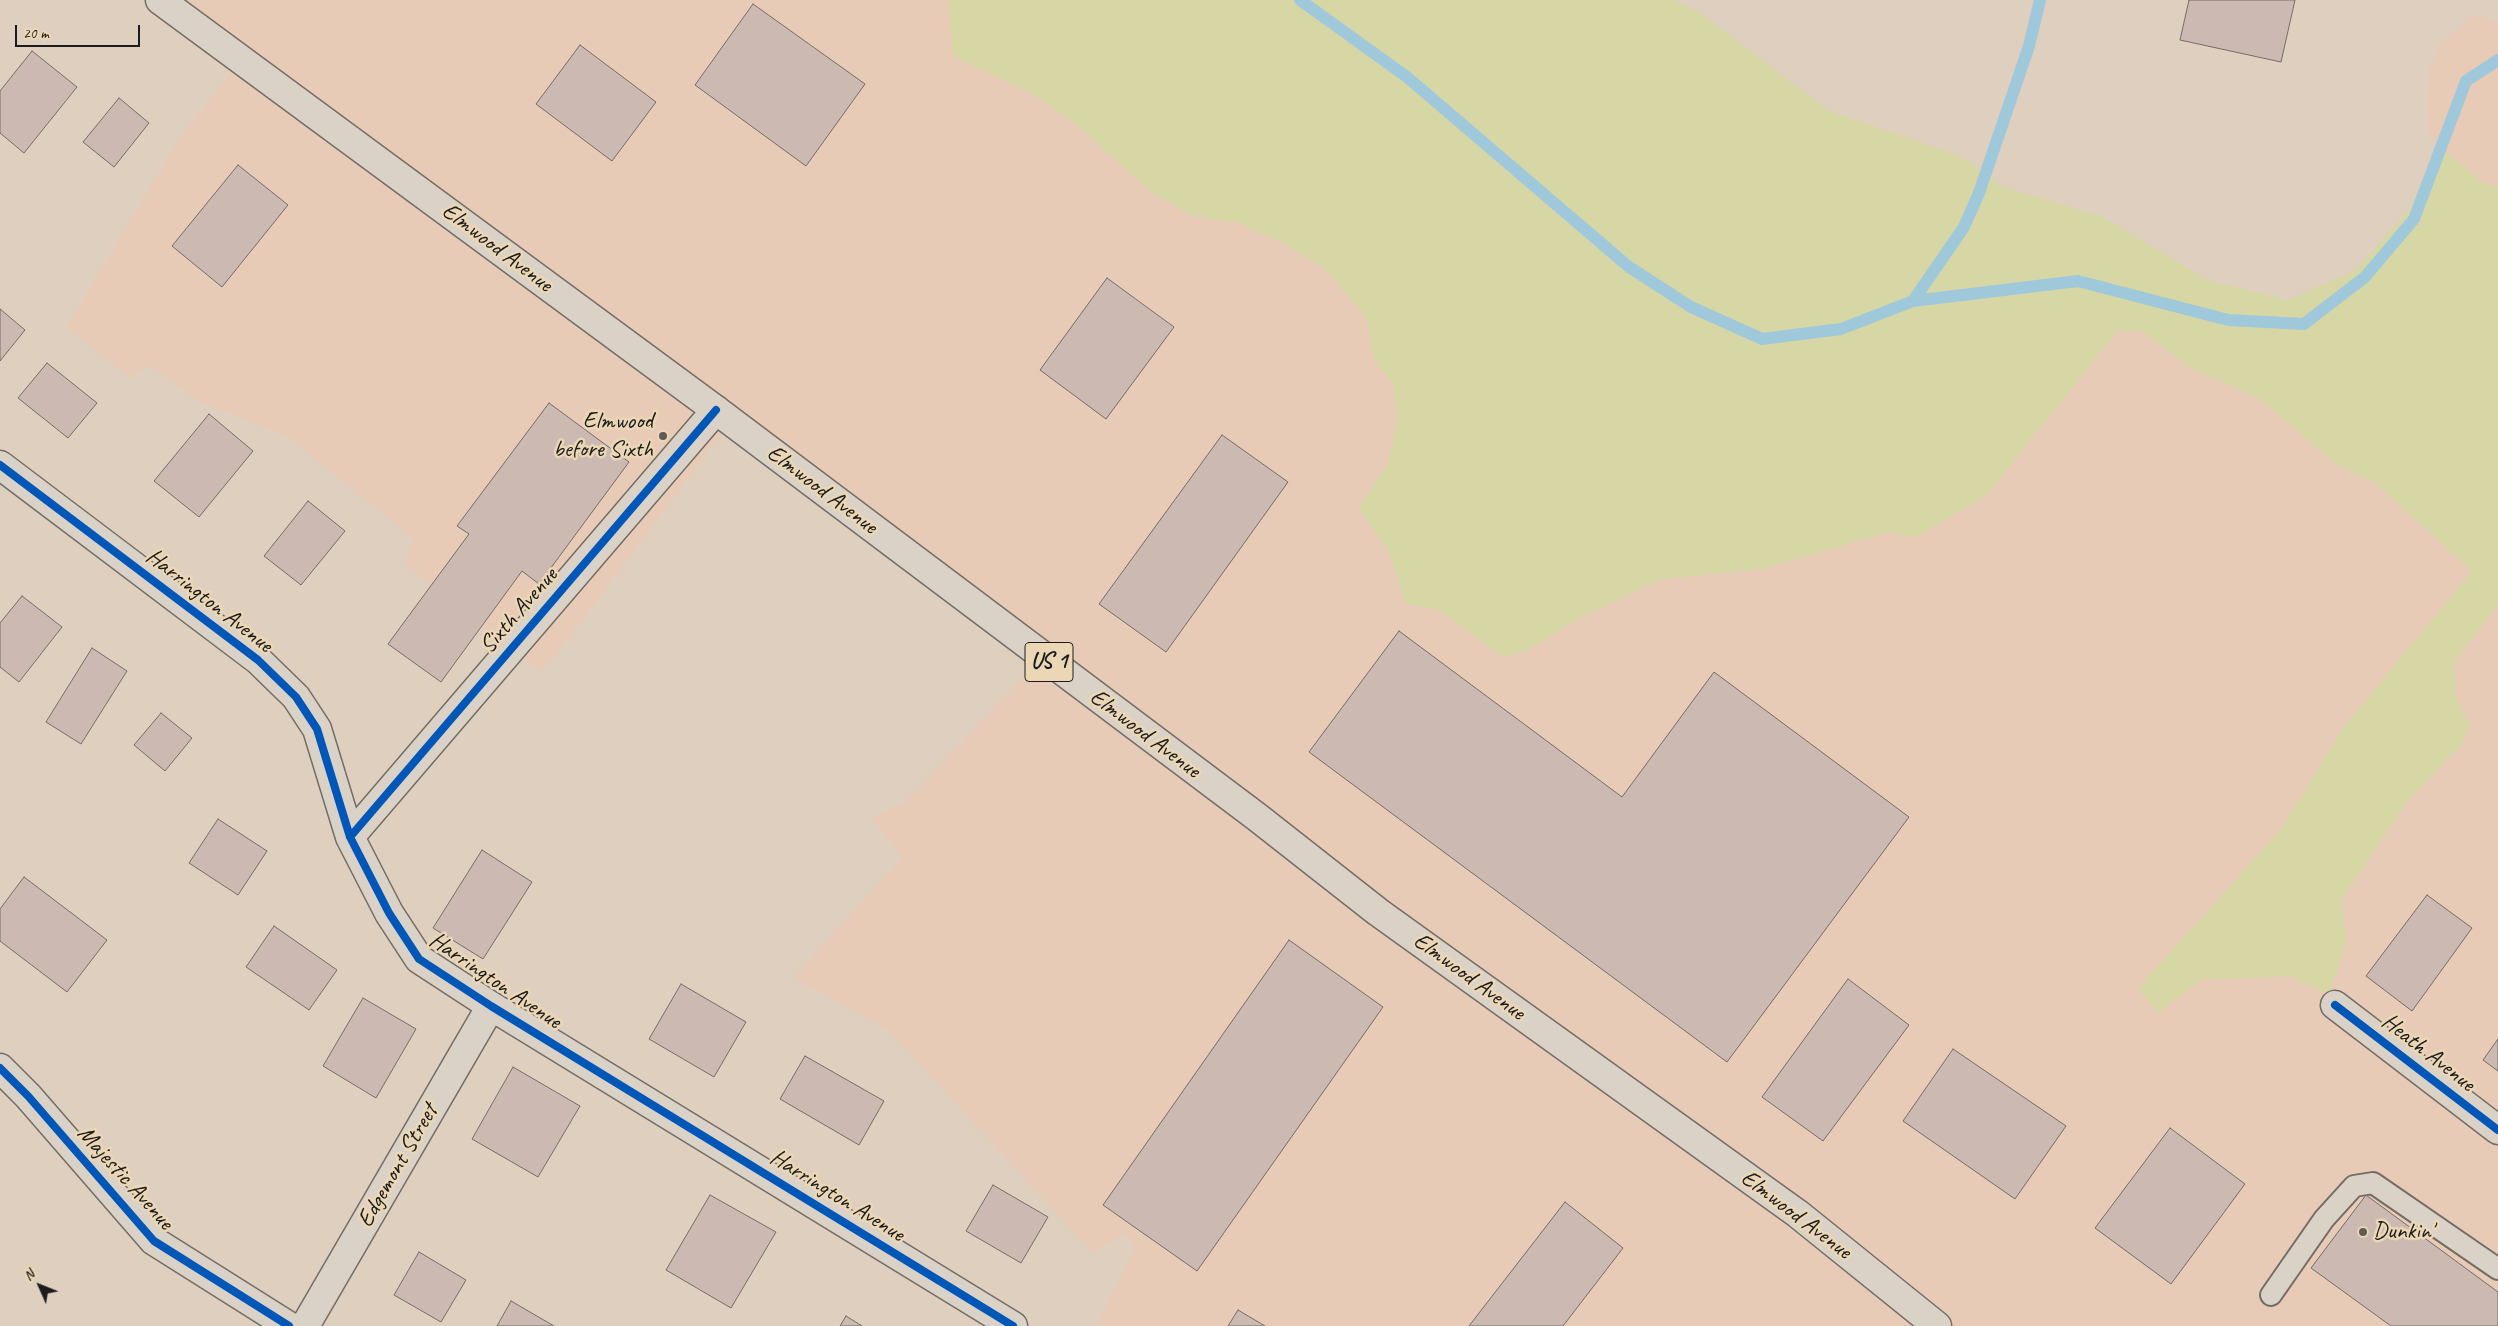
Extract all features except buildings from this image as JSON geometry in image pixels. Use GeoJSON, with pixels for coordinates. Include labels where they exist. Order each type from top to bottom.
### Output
{"type":"FeatureCollection","features":[{"type":"Feature","properties":{"kind":"street","name":"Elmwood Avenue"},"geometry":{"type":"LineString","coordinates":[[160,0],[716,410],[1257,817],[1378,912],[1798,1214],[1937,1326]]}},
{"type":"Feature","properties":{"kind":"street","name":"Sixth Avenue"},"geometry":{"type":"LineString","coordinates":[[350,836],[716,410]]}},
{"type":"Feature","properties":{"kind":"street","name":"Harrington Avenue"},"geometry":{"type":"LineString","coordinates":[[0,465],[258,660],[296,697],[318,729],[350,836],[389,913],[419,959],[491,1006],[1013,1326]]}},
{"type":"Feature","properties":{"kind":"street","name":"Heath Avenue"},"geometry":{"type":"LineString","coordinates":[[2334,1005],[2498,1130]]}},
{"type":"Feature","properties":{"kind":"street","name":"Edgemont Street"},"geometry":{"type":"LineString","coordinates":[[305,1326],[491,1006]]}},
{"type":"Feature","properties":{"kind":"street","name":"Majestic Avenue"},"geometry":{"type":"LineString","coordinates":[[0,1068],[28,1096],[154,1241],[289,1326]]}},
{"type":"Feature","properties":{"kind":"lane"},"geometry":{"type":"LineString","coordinates":[[2270,1295],[2324,1219],[2354,1186],[2372,1183],[2498,1269]]}},
{"type":"Feature","properties":{"kind":"shaded area"},"geometry":{"type":"Polygon","coordinates":[[[162,0],[947,0],[949,2],[953,56],[1033,93],[1078,126],[1151,192],[1193,216],[1238,223],[1284,243],[1326,270],[1368,319],[1374,360],[1393,384],[1397,420],[1388,464],[1359,507],[1389,554],[1406,604],[1437,609],[1503,657],[1524,652],[1586,615],[1662,579],[1762,569],[1889,532],[1917,537],[1986,496],[2118,331],[2141,331],[2192,369],[2258,398],[2337,465],[2375,483],[2472,571],[2345,725],[2282,828],[2138,988],[2158,1013],[2201,980],[2290,976],[2329,995],[2346,943],[2342,899],[2406,803],[2462,744],[2470,725],[2457,699],[2453,662],[2498,605],[2498,1326],[1095,1326],[1135,1250],[1125,1234],[1093,1253],[888,1029],[793,978],[902,858],[872,818],[905,803],[1038,661],[727,427],[557,654],[540,671],[405,564],[413,538],[287,436],[200,402],[150,365],[131,378],[67,327],[177,142],[237,64],[162,0]]]}},
{"type":"Feature","properties":{"kind":"shaded area"},"geometry":{"type":"Polygon","coordinates":[[[2475,15],[2498,21],[2498,187],[2482,182],[2437,144],[2426,130],[2428,74],[2439,46],[2475,15]]]}},
{"type":"Feature","properties":{"kind":"green space"},"geometry":{"type":"Polygon","coordinates":[[[947,0],[1674,0],[1698,11],[1829,111],[1960,156],[2004,187],[2103,217],[2207,280],[2288,300],[2354,271],[2411,207],[2437,144],[2482,182],[2498,187],[2498,605],[2454,662],[2457,699],[2471,725],[2462,744],[2406,803],[2342,899],[2346,943],[2329,995],[2290,976],[2201,980],[2158,1013],[2138,988],[2282,828],[2345,725],[2472,571],[2375,483],[2337,465],[2258,398],[2192,369],[2141,331],[2118,331],[1986,496],[1917,537],[1889,532],[1762,569],[1662,579],[1586,615],[1524,652],[1503,657],[1437,609],[1406,604],[1389,554],[1359,507],[1388,464],[1397,420],[1393,384],[1374,360],[1367,319],[1326,270],[1284,243],[1238,223],[1193,216],[1151,192],[1078,126],[1033,94],[953,56],[949,2],[947,0]]]}},
{"type":"Feature","properties":{"kind":"waterway"},"geometry":{"type":"LineString","coordinates":[[1300,0],[1407,77],[1629,267],[1691,307],[1762,339],[1841,329],[1913,301],[2078,281],[2228,320],[2304,324],[2365,277],[2414,219],[2466,81],[2498,60]]}},
{"type":"Feature","properties":{"kind":"waterway"},"geometry":{"type":"LineString","coordinates":[[1913,301],[1964,227],[1979,193],[2029,46],[2040,0]]}},
{"type":"Feature","properties":{"kind":"cycle path"},"geometry":{"type":"LineString","coordinates":[[350,837],[716,410]]}},
{"type":"Feature","properties":{"kind":"cycle path"},"geometry":{"type":"LineString","coordinates":[[0,465],[258,660],[296,697],[317,729],[350,837],[389,913],[419,959],[491,1006],[1013,1326]]}},
{"type":"Feature","properties":{"kind":"cycle path"},"geometry":{"type":"LineString","coordinates":[[2335,1005],[2498,1130]]}},
{"type":"Feature","properties":{"kind":"cycle path"},"geometry":{"type":"LineString","coordinates":[[0,1068],[28,1096],[154,1241],[289,1326]]}},
{"type":"Feature","properties":{"kind":"place","name":"Elmwood before Sixth"},"geometry":{"type":"Point","coordinates":[663,436]}},
{"type":"Feature","properties":{"kind":"place","name":"Dunkin'"},"geometry":{"type":"Point","coordinates":[2363,1232]}}]}
